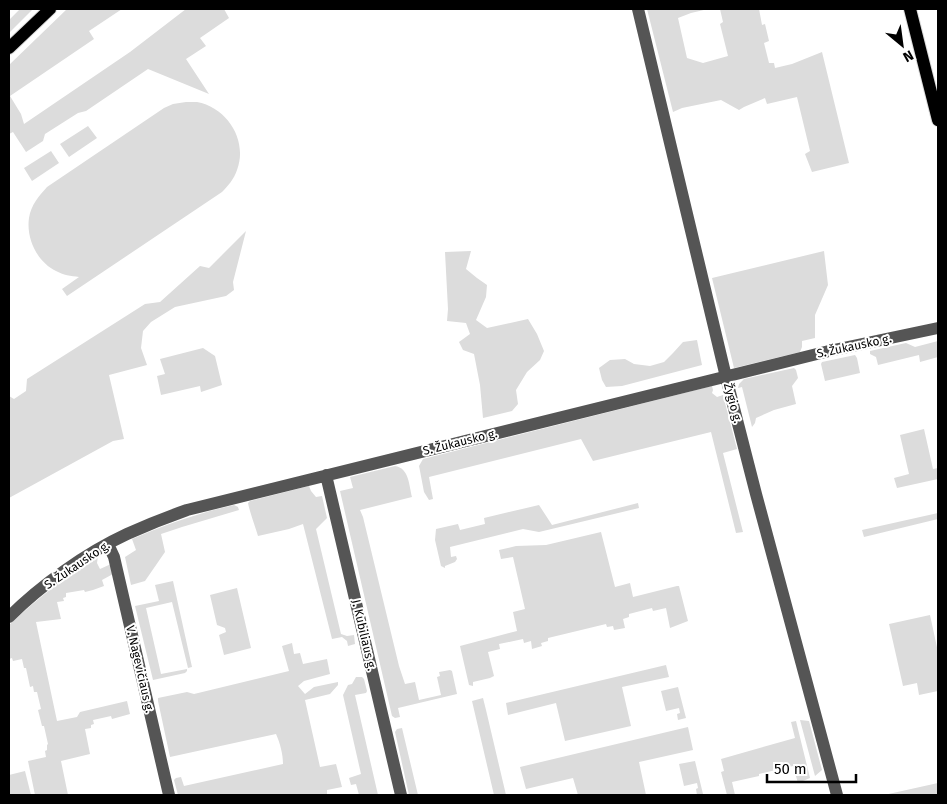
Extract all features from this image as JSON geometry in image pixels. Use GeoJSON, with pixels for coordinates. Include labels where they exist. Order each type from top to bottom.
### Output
{"type":"FeatureCollection","features":[{"type":"Feature","properties":{"kind":"main road"},"geometry":{"type":"LineString","coordinates":[[9,48],[50,9]]}},
{"type":"Feature","properties":{"kind":"main road"},"geometry":{"type":"LineString","coordinates":[[910,9],[938,120]]}},
{"type":"Feature","properties":{"kind":"street","name":"Žygio g."},"geometry":{"type":"LineString","coordinates":[[638,9],[758,504],[837,795]]}},
{"type":"Feature","properties":{"kind":"street","name":"S. Žukausko g."},"geometry":{"type":"LineString","coordinates":[[9,617],[54,578],[108,544],[143,527],[187,510],[861,344],[938,328]]}},
{"type":"Feature","properties":{"kind":"street","name":"J. Kubiliaus g."},"geometry":{"type":"LineString","coordinates":[[326,475],[401,795]]}},
{"type":"Feature","properties":{"kind":"street","name":"V. Nagevičiaus g."},"geometry":{"type":"LineString","coordinates":[[108,544],[114,557],[169,795]]}},
{"type":"Feature","properties":{"kind":"shaded area"},"geometry":{"type":"Polygon","coordinates":[[[20,9],[33,9],[9,33],[9,20],[20,9]]]}},
{"type":"Feature","properties":{"kind":"shaded area"},"geometry":{"type":"Polygon","coordinates":[[[67,9],[122,9],[89,31],[94,39],[10,96],[21,114],[24,124],[130,52],[186,9],[224,9],[229,18],[200,38],[206,46],[186,59],[209,94],[148,69],[86,111],[78,113],[45,134],[43,141],[26,152],[13,132],[9,134],[9,65],[67,9]]]}},
{"type":"Feature","properties":{"kind":"shaded area"},"geometry":{"type":"Polygon","coordinates":[[[647,9],[708,9],[678,18],[687,58],[703,63],[728,56],[720,24],[723,22],[720,9],[759,9],[762,25],[765,24],[769,41],[764,43],[769,63],[774,63],[775,68],[792,64],[822,52],[849,163],[812,172],[805,154],[810,151],[797,97],[767,104],[765,98],[739,110],[721,100],[682,108],[673,112],[647,9]]]}},
{"type":"Feature","properties":{"kind":"shaded area"},"geometry":{"type":"Polygon","coordinates":[[[186,102],[208,105],[218,111],[233,127],[240,148],[240,159],[233,179],[222,192],[67,296],[62,289],[79,277],[61,273],[49,267],[34,249],[29,233],[29,218],[36,201],[47,187],[164,108],[186,102]]]}},
{"type":"Feature","properties":{"kind":"shaded area"},"geometry":{"type":"Polygon","coordinates":[[[88,126],[97,138],[69,157],[60,144],[88,126]]]}},
{"type":"Feature","properties":{"kind":"shaded area"},"geometry":{"type":"Polygon","coordinates":[[[51,151],[59,163],[32,181],[24,168],[51,151]]]}},
{"type":"Feature","properties":{"kind":"shaded area"},"geometry":{"type":"Polygon","coordinates":[[[246,231],[233,282],[234,290],[226,296],[175,307],[151,322],[143,331],[141,348],[147,365],[109,375],[124,439],[113,441],[9,498],[9,396],[14,399],[26,391],[27,379],[145,304],[160,302],[200,266],[209,268],[246,231]]]}},
{"type":"Feature","properties":{"kind":"shaded area"},"geometry":{"type":"Polygon","coordinates":[[[471,251],[466,269],[487,285],[486,297],[476,320],[487,328],[528,319],[544,351],[540,360],[527,372],[516,390],[518,404],[512,411],[483,418],[480,385],[474,354],[463,350],[459,342],[470,334],[466,323],[447,321],[445,252],[471,251]]]}},
{"type":"Feature","properties":{"kind":"shaded area"},"geometry":{"type":"Polygon","coordinates":[[[824,251],[828,285],[815,315],[815,338],[802,341],[800,352],[734,368],[712,278],[824,251]]]}},
{"type":"Feature","properties":{"kind":"shaded area"},"geometry":{"type":"Polygon","coordinates":[[[697,340],[702,365],[622,386],[606,387],[602,380],[599,368],[610,360],[625,359],[634,364],[650,366],[664,362],[683,342],[697,340]]]}},
{"type":"Feature","properties":{"kind":"shaded area"},"geometry":{"type":"Polygon","coordinates":[[[938,341],[938,357],[920,362],[919,355],[878,365],[876,357],[870,354],[870,351],[906,343],[915,347],[938,341]]]}},
{"type":"Feature","properties":{"kind":"shaded area"},"geometry":{"type":"Polygon","coordinates":[[[203,348],[215,356],[222,385],[201,392],[200,386],[161,395],[157,376],[165,374],[160,359],[203,348]]]}},
{"type":"Feature","properties":{"kind":"shaded area"},"geometry":{"type":"Polygon","coordinates":[[[855,355],[860,373],[825,381],[822,362],[855,355]]]}},
{"type":"Feature","properties":{"kind":"shaded area"},"geometry":{"type":"Polygon","coordinates":[[[794,368],[798,378],[792,386],[796,404],[774,410],[756,418],[752,427],[742,387],[738,388],[739,384],[744,379],[794,368]]]}},
{"type":"Feature","properties":{"kind":"shaded area"},"geometry":{"type":"Polygon","coordinates":[[[712,386],[712,393],[717,397],[723,395],[737,449],[723,453],[743,532],[736,533],[711,432],[593,461],[581,439],[429,477],[433,499],[429,500],[424,492],[419,466],[423,459],[712,386]]]}},
{"type":"Feature","properties":{"kind":"shaded area"},"geometry":{"type":"Polygon","coordinates":[[[924,429],[933,469],[938,468],[938,479],[897,488],[894,478],[909,474],[900,435],[924,429]]]}},
{"type":"Feature","properties":{"kind":"shaded area"},"geometry":{"type":"Polygon","coordinates":[[[395,466],[400,467],[406,474],[412,497],[360,510],[399,666],[405,684],[415,682],[419,700],[441,695],[437,677],[440,676],[439,672],[450,670],[452,671],[457,694],[398,708],[400,717],[395,718],[392,716],[340,491],[353,488],[350,477],[395,466]]]}},
{"type":"Feature","properties":{"kind":"shaded area"},"geometry":{"type":"Polygon","coordinates":[[[309,486],[316,497],[322,496],[327,518],[316,529],[341,634],[347,636],[354,635],[355,644],[348,646],[347,641],[342,637],[332,639],[303,524],[258,536],[248,503],[309,486]]]}},
{"type":"Feature","properties":{"kind":"shaded area"},"geometry":{"type":"Polygon","coordinates":[[[638,503],[639,508],[539,532],[523,529],[450,547],[451,557],[456,556],[457,559],[455,562],[445,566],[445,568],[441,566],[435,540],[436,529],[458,524],[460,530],[485,524],[484,518],[539,505],[552,525],[638,503]]]}},
{"type":"Feature","properties":{"kind":"shaded area"},"geometry":{"type":"Polygon","coordinates":[[[234,505],[239,510],[161,534],[165,552],[145,581],[131,585],[125,557],[136,550],[132,539],[182,520],[234,505]]]}},
{"type":"Feature","properties":{"kind":"shaded area"},"geometry":{"type":"Polygon","coordinates":[[[938,513],[938,519],[864,537],[862,530],[938,513]]]}},
{"type":"Feature","properties":{"kind":"shaded area"},"geometry":{"type":"Polygon","coordinates":[[[601,532],[615,587],[630,583],[633,597],[679,586],[688,621],[670,628],[666,608],[653,611],[652,608],[629,614],[629,617],[623,619],[625,628],[614,630],[613,626],[607,627],[606,624],[548,638],[548,641],[541,643],[542,646],[532,649],[531,641],[524,643],[523,639],[499,644],[500,649],[488,652],[494,676],[473,682],[473,686],[469,685],[460,646],[517,631],[513,612],[525,609],[513,557],[501,559],[499,550],[516,546],[546,545],[601,532]]]}},
{"type":"Feature","properties":{"kind":"shaded area"},"geometry":{"type":"Polygon","coordinates":[[[98,556],[97,563],[100,569],[111,564],[113,574],[102,580],[104,586],[85,592],[84,590],[66,593],[66,597],[63,598],[64,601],[57,602],[61,619],[36,622],[57,721],[77,717],[80,712],[127,701],[130,714],[112,719],[111,716],[93,720],[94,724],[91,725],[91,728],[85,729],[90,754],[61,761],[68,795],[35,795],[28,761],[46,757],[45,751],[48,744],[38,710],[41,709],[37,692],[34,692],[33,686],[30,687],[22,659],[13,661],[12,658],[9,659],[9,625],[52,588],[98,556]]]}},
{"type":"Feature","properties":{"kind":"shaded area"},"geometry":{"type":"Polygon","coordinates":[[[173,581],[192,667],[188,668],[172,602],[146,608],[161,674],[187,669],[185,673],[153,680],[135,606],[159,601],[155,585],[173,581]]]}},
{"type":"Feature","properties":{"kind":"shaded area"},"geometry":{"type":"Polygon","coordinates":[[[237,588],[251,648],[224,655],[219,635],[226,632],[225,628],[217,625],[210,595],[237,588]]]}},
{"type":"Feature","properties":{"kind":"shaded area"},"geometry":{"type":"Polygon","coordinates":[[[930,615],[938,652],[938,691],[919,695],[917,683],[903,686],[889,624],[930,615]]]}},
{"type":"Feature","properties":{"kind":"shaded area"},"geometry":{"type":"Polygon","coordinates":[[[292,643],[294,654],[300,653],[303,664],[327,659],[330,674],[304,681],[298,686],[305,694],[314,687],[338,682],[338,685],[330,694],[305,700],[320,767],[336,764],[342,787],[327,790],[327,795],[178,795],[174,780],[176,778],[181,777],[184,786],[283,764],[282,752],[276,734],[170,757],[158,698],[187,692],[194,694],[289,671],[282,646],[292,643]]]}},
{"type":"Feature","properties":{"kind":"shaded area"},"geometry":{"type":"Polygon","coordinates":[[[666,665],[669,677],[622,687],[631,726],[565,741],[556,703],[508,715],[506,703],[666,665]]]}},
{"type":"Feature","properties":{"kind":"shaded area"},"geometry":{"type":"Polygon","coordinates":[[[356,677],[364,679],[367,691],[366,693],[355,695],[378,795],[359,795],[356,784],[351,785],[349,778],[361,774],[343,695],[348,685],[352,684],[356,677]]]}},
{"type":"Feature","properties":{"kind":"shaded area"},"geometry":{"type":"Polygon","coordinates":[[[678,687],[686,718],[678,720],[679,708],[666,711],[661,691],[678,687]]]}},
{"type":"Feature","properties":{"kind":"shaded area"},"geometry":{"type":"Polygon","coordinates":[[[483,698],[506,795],[494,795],[472,701],[483,698]]]}},
{"type":"Feature","properties":{"kind":"shaded area"},"geometry":{"type":"Polygon","coordinates":[[[800,720],[809,721],[822,770],[815,776],[800,720]]]}},
{"type":"Feature","properties":{"kind":"shaded area"},"geometry":{"type":"Polygon","coordinates":[[[796,721],[810,778],[798,783],[793,766],[732,782],[735,795],[727,795],[721,772],[724,771],[721,759],[795,738],[791,722],[796,721]]]}},
{"type":"Feature","properties":{"kind":"shaded area"},"geometry":{"type":"Polygon","coordinates":[[[688,727],[693,750],[639,762],[646,795],[578,795],[573,778],[526,789],[520,767],[688,727]]]}},
{"type":"Feature","properties":{"kind":"shaded area"},"geometry":{"type":"Polygon","coordinates":[[[402,728],[418,795],[409,795],[395,732],[397,729],[402,728]]]}},
{"type":"Feature","properties":{"kind":"shaded area"},"geometry":{"type":"Polygon","coordinates":[[[695,761],[703,794],[697,795],[697,783],[684,786],[679,764],[695,761]]]}},
{"type":"Feature","properties":{"kind":"shaded area"},"geometry":{"type":"Polygon","coordinates":[[[25,771],[31,795],[9,795],[9,775],[25,771]]]}},
{"type":"Feature","properties":{"kind":"shaded area"},"geometry":{"type":"Polygon","coordinates":[[[938,783],[938,795],[884,795],[938,783]]]}}]}
